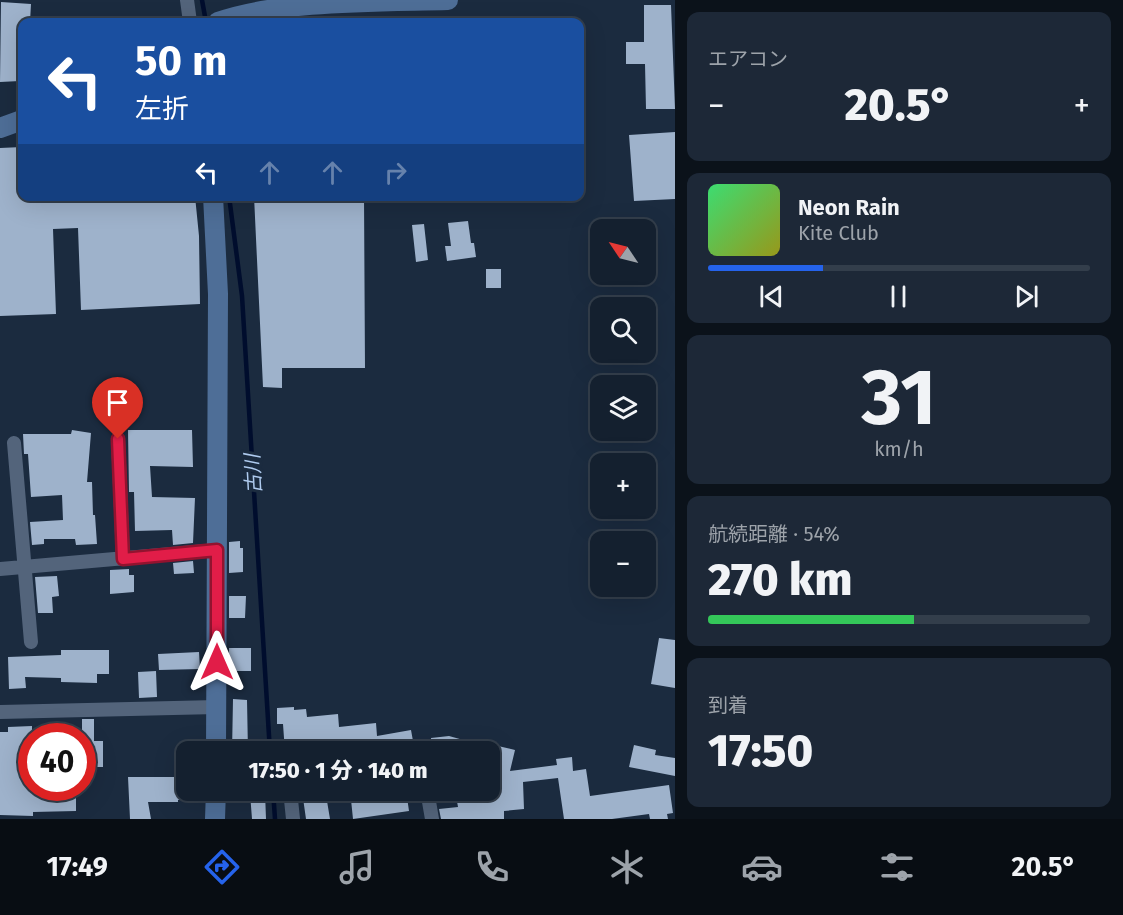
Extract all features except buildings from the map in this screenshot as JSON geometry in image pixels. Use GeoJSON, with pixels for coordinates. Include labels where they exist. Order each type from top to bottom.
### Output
{"type":"FeatureCollection","features":[{"type":"Feature","properties":{"kind":"street"},"geometry":{"type":"LineString","coordinates":[[187,0],[189,18]]}},
{"type":"Feature","properties":{"kind":"street"},"geometry":{"type":"LineString","coordinates":[[235,18],[261,12],[332,4],[448,0]]}},
{"type":"Feature","properties":{"kind":"street"},"geometry":{"type":"LineString","coordinates":[[0,128],[18,121]]}},
{"type":"Feature","properties":{"kind":"street"},"geometry":{"type":"LineString","coordinates":[[213,201],[218,294],[216,741]]}},
{"type":"Feature","properties":{"kind":"street"},"geometry":{"type":"LineString","coordinates":[[118,439],[123,559]]}},
{"type":"Feature","properties":{"kind":"street"},"geometry":{"type":"LineString","coordinates":[[14,443],[31,642]]}},
{"type":"Feature","properties":{"kind":"street"},"geometry":{"type":"LineString","coordinates":[[0,569],[217,550]]}},
{"type":"Feature","properties":{"kind":"street"},"geometry":{"type":"LineString","coordinates":[[0,712],[217,707]]}},
{"type":"Feature","properties":{"kind":"street"},"geometry":{"type":"LineString","coordinates":[[215,819],[216,801]]}},
{"type":"Feature","properties":{"kind":"street"},"geometry":{"type":"LineString","coordinates":[[292,801],[293,819]]}},
{"type":"Feature","properties":{"kind":"street"},"geometry":{"type":"LineString","coordinates":[[429,801],[432,819]]}},
{"type":"Feature","properties":{"kind":"waterway","name":"古川"},"geometry":{"type":"LineString","coordinates":[[202,0],[205,18]]}},
{"type":"Feature","properties":{"kind":"waterway","name":"古川"},"geometry":{"type":"LineString","coordinates":[[230,201],[242,296],[269,741]]}},
{"type":"Feature","properties":{"kind":"waterway","name":"古川"},"geometry":{"type":"LineString","coordinates":[[274,801],[275,819]]}},
{"type":"Feature","properties":{"kind":"route"},"geometry":{"type":"LineString","coordinates":[[118,439],[123,559],[217,550],[217,662]]}}]}
